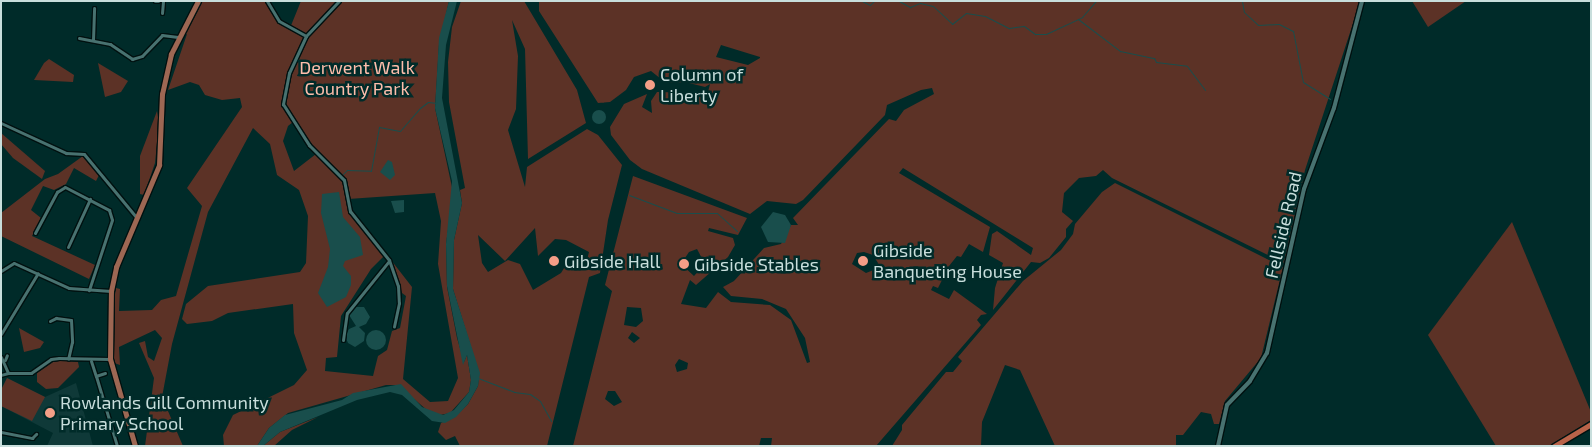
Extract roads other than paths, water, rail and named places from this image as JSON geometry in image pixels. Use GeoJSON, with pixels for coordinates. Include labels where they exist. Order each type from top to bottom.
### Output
{"type":"FeatureCollection","features":[{"type":"Feature","properties":{"kind":"highway"},"geometry":{"type":"LineString","coordinates":[[1554,446],[1591,424]]}},
{"type":"Feature","properties":{"kind":"main road"},"geometry":{"type":"LineString","coordinates":[[135,446],[110,359],[111,291],[116,267],[138,219],[159,165],[162,94],[166,71],[178,37],[198,1]]}},
{"type":"Feature","properties":{"kind":"street"},"geometry":{"type":"LineString","coordinates":[[162,13],[163,1]]}},
{"type":"Feature","properties":{"kind":"street"},"geometry":{"type":"LineString","coordinates":[[268,1],[279,21],[305,35]]}},
{"type":"Feature","properties":{"kind":"street"},"geometry":{"type":"LineString","coordinates":[[339,1],[305,35],[289,73],[283,104],[309,145],[344,180],[350,211],[389,260],[398,286],[399,303],[394,326]]}},
{"type":"Feature","properties":{"kind":"street","name":"Fellside Road"},"geometry":{"type":"LineString","coordinates":[[1218,446],[1227,405],[1250,380],[1267,354],[1304,189],[1334,108],[1362,1]]}},
{"type":"Feature","properties":{"kind":"street"},"geometry":{"type":"LineString","coordinates":[[93,40],[94,8]]}},
{"type":"Feature","properties":{"kind":"street"},"geometry":{"type":"LineString","coordinates":[[79,38],[110,44],[129,58],[136,59],[162,35],[178,37]]}},
{"type":"Feature","properties":{"kind":"street"},"geometry":{"type":"LineString","coordinates":[[1,123],[66,153],[84,154],[138,219]]}},
{"type":"Feature","properties":{"kind":"street"},"geometry":{"type":"LineString","coordinates":[[35,233],[60,188],[70,188],[109,210],[112,216],[89,290]]}},
{"type":"Feature","properties":{"kind":"street"},"geometry":{"type":"LineString","coordinates":[[68,247],[90,199]]}},
{"type":"Feature","properties":{"kind":"street"},"geometry":{"type":"LineString","coordinates":[[343,340],[348,313],[389,260]]}},
{"type":"Feature","properties":{"kind":"street"},"geometry":{"type":"LineString","coordinates":[[1,271],[14,263],[70,288],[111,291]]}},
{"type":"Feature","properties":{"kind":"street"},"geometry":{"type":"LineString","coordinates":[[2,336],[38,273]]}},
{"type":"Feature","properties":{"kind":"street"},"geometry":{"type":"LineString","coordinates":[[50,321],[56,318],[70,320],[72,342],[68,359]]}},
{"type":"Feature","properties":{"kind":"street"},"geometry":{"type":"LineString","coordinates":[[7,355],[3,359],[8,373]]}},
{"type":"Feature","properties":{"kind":"street"},"geometry":{"type":"LineString","coordinates":[[1,375],[8,373],[31,373],[51,359],[91,361],[110,359]]}},
{"type":"Feature","properties":{"kind":"street"},"geometry":{"type":"LineString","coordinates":[[91,361],[117,446]]}},
{"type":"Feature","properties":{"kind":"street"},"geometry":{"type":"LineString","coordinates":[[96,376],[105,373]]}},
{"type":"Feature","properties":{"kind":"street"},"geometry":{"type":"LineString","coordinates":[[1,432],[32,438],[36,434]]}},
{"type":"Feature","properties":{"kind":"waterway"},"geometry":{"type":"LineString","coordinates":[[862,1],[870,5],[874,1]]}},
{"type":"Feature","properties":{"kind":"waterway"},"geometry":{"type":"LineString","coordinates":[[899,1],[910,7],[920,3],[933,6],[952,24],[966,13],[985,16],[1009,28],[1024,26],[1035,34],[1046,34],[1082,17],[1096,1]]}},
{"type":"Feature","properties":{"kind":"waterway"},"geometry":{"type":"LineString","coordinates":[[1242,1],[1244,12],[1258,25],[1279,24],[1293,31],[1303,82],[1330,99]]}},
{"type":"Feature","properties":{"kind":"waterway"},"geometry":{"type":"LineString","coordinates":[[1078,19],[1120,51],[1154,58],[1156,62],[1187,66],[1205,90]]}},
{"type":"Feature","properties":{"kind":"waterway"},"geometry":{"type":"LineString","coordinates":[[343,174],[347,170],[371,171],[379,127],[400,131],[420,108],[428,102],[437,103]]}},
{"type":"Feature","properties":{"kind":"waterway"},"geometry":{"type":"LineString","coordinates":[[629,195],[677,213],[717,213],[737,231]]}},
{"type":"Feature","properties":{"kind":"waterway"},"geometry":{"type":"LineString","coordinates":[[478,378],[514,392],[530,394],[540,401],[551,421]]}},
{"type":"Feature","properties":{"kind":"place","name":"Column of Liberty"},"geometry":{"type":"Point","coordinates":[650,85]}},
{"type":"Feature","properties":{"kind":"place","name":"Gibside Hall"},"geometry":{"type":"Point","coordinates":[554,261]}},
{"type":"Feature","properties":{"kind":"place","name":"Gibside Banqueting House"},"geometry":{"type":"Point","coordinates":[863,261]}},
{"type":"Feature","properties":{"kind":"place","name":"Gibside Stables"},"geometry":{"type":"Point","coordinates":[684,264]}},
{"type":"Feature","properties":{"kind":"place","name":"Rowlands Gill Community Primary School"},"geometry":{"type":"Point","coordinates":[50,413]}},
{"type":"Feature","properties":{"kind":"park label","name":"Derwent Walk Country Park"},"geometry":{"type":"Point","coordinates":[357,78]}}]}
